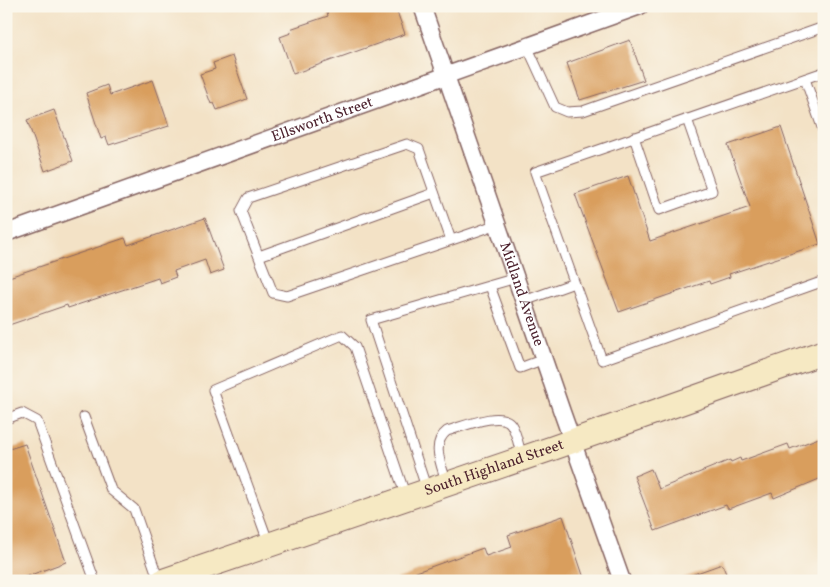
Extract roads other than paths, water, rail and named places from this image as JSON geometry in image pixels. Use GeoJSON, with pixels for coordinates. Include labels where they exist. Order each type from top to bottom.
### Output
{"type":"FeatureCollection","features":[{"type":"Feature","properties":{"kind":"main road","name":"South Highland Street"},"geometry":{"type":"LineString","coordinates":[[170,579],[824,352]]}},
{"type":"Feature","properties":{"kind":"street","name":"Midland Avenue"},"geometry":{"type":"LineString","coordinates":[[422,6],[622,581]]}},
{"type":"Feature","properties":{"kind":"street","name":"Ellsworth Street"},"geometry":{"type":"LineString","coordinates":[[6,233],[640,6]]}},
{"type":"Feature","properties":{"kind":"lane"},"geometry":{"type":"LineString","coordinates":[[527,46],[554,107],[567,112],[582,111],[824,27]]}},
{"type":"Feature","properties":{"kind":"lane"},"geometry":{"type":"LineString","coordinates":[[824,72],[535,172],[602,360],[824,281]]}},
{"type":"Feature","properties":{"kind":"lane"},"geometry":{"type":"LineString","coordinates":[[805,78],[824,134]]}},
{"type":"Feature","properties":{"kind":"lane"},"geometry":{"type":"LineString","coordinates":[[634,137],[659,210],[712,191],[687,119]]}},
{"type":"Feature","properties":{"kind":"lane"},"geometry":{"type":"LineString","coordinates":[[451,240],[419,149],[407,144],[248,198],[241,211],[273,293],[287,296],[451,240],[497,224]]}},
{"type":"Feature","properties":{"kind":"lane"},"geometry":{"type":"LineString","coordinates":[[259,256],[434,193]]}},
{"type":"Feature","properties":{"kind":"lane"},"geometry":{"type":"LineString","coordinates":[[427,491],[371,320],[516,278]]}},
{"type":"Feature","properties":{"kind":"lane"},"geometry":{"type":"LineString","coordinates":[[524,301],[574,283]]}},
{"type":"Feature","properties":{"kind":"lane"},"geometry":{"type":"LineString","coordinates":[[490,286],[520,368],[544,358]]}},
{"type":"Feature","properties":{"kind":"lane"},"geometry":{"type":"LineString","coordinates":[[269,545],[213,390],[342,335],[355,347],[427,491]]}},
{"type":"Feature","properties":{"kind":"lane"},"geometry":{"type":"LineString","coordinates":[[6,419],[22,413],[37,421],[95,581]]}},
{"type":"Feature","properties":{"kind":"lane"},"geometry":{"type":"LineString","coordinates":[[84,417],[111,490],[121,496],[134,509],[170,579]]}},
{"type":"Feature","properties":{"kind":"lane"},"geometry":{"type":"LineString","coordinates":[[427,491],[438,444],[442,435],[447,431],[498,417],[506,419],[512,424],[522,458]]}}]}
